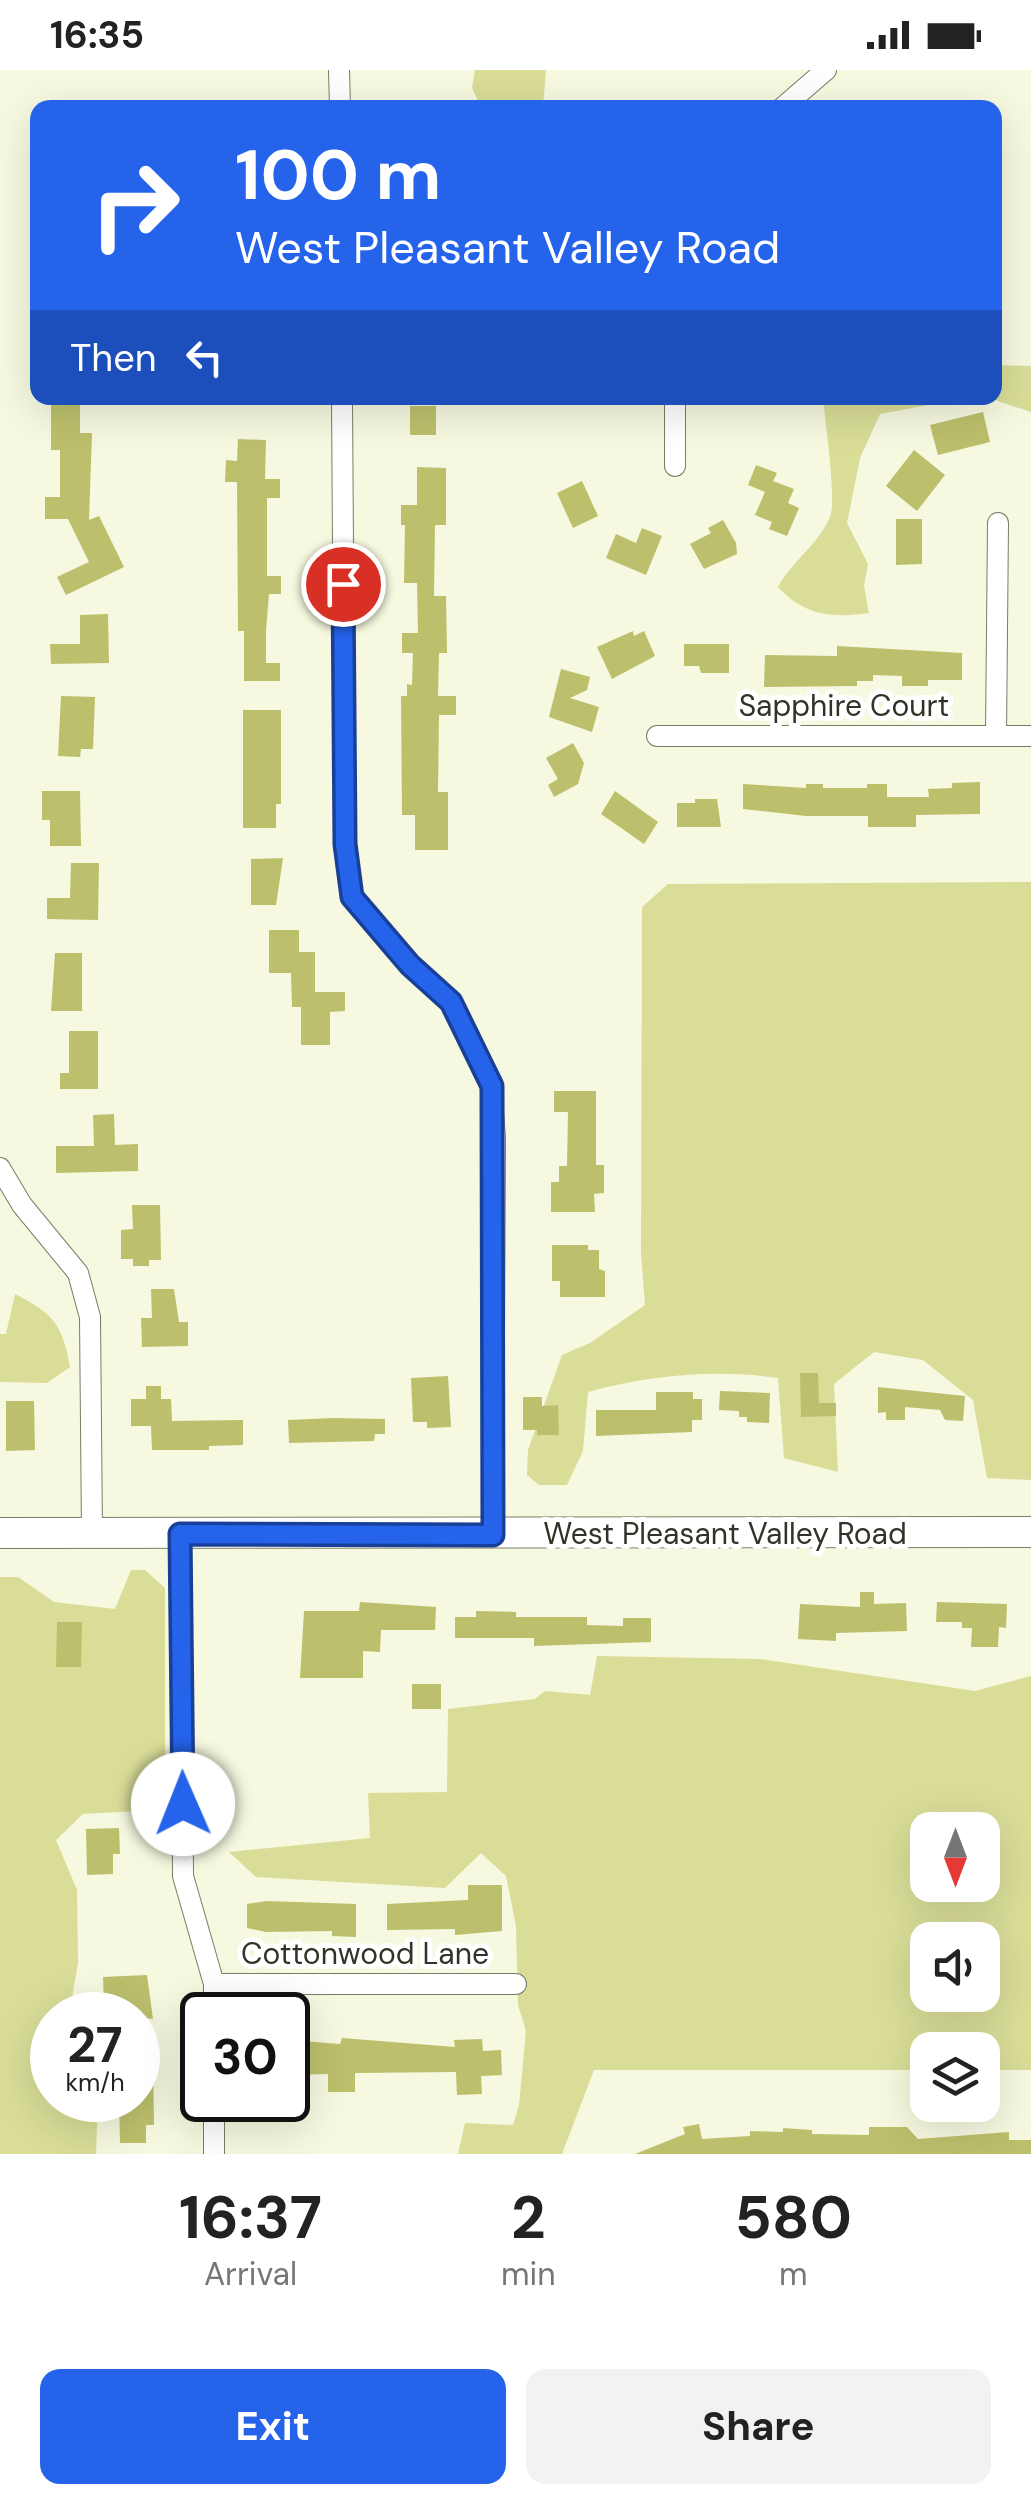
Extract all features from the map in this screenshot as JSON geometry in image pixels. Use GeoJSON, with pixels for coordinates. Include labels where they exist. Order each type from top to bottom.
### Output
{"type":"FeatureCollection","features":[{"type":"Feature","properties":{"kind":"main road","name":"West Pleasant Valley Road"},"geometry":{"type":"LineString","coordinates":[[0,1532],[1031,1532]]}},
{"type":"Feature","properties":{"kind":"street"},"geometry":{"type":"LineString","coordinates":[[339,70],[340,100]]}},
{"type":"Feature","properties":{"kind":"street"},"geometry":{"type":"LineString","coordinates":[[791,100],[826,70]]}},
{"type":"Feature","properties":{"kind":"street"},"geometry":{"type":"LineString","coordinates":[[342,405],[345,844],[352,897],[410,965],[451,1002],[492,1086],[493,1535]]}},
{"type":"Feature","properties":{"kind":"street"},"geometry":{"type":"LineString","coordinates":[[675,405],[675,466]]}},
{"type":"Feature","properties":{"kind":"street"},"geometry":{"type":"LineString","coordinates":[[996,736],[998,523]]}},
{"type":"Feature","properties":{"kind":"street","name":"Sapphire Court"},"geometry":{"type":"LineString","coordinates":[[657,736],[1031,736]]}},
{"type":"Feature","properties":{"kind":"street"},"geometry":{"type":"LineString","coordinates":[[0,1168],[22,1205],[78,1273],[90,1316],[92,1533]]}},
{"type":"Feature","properties":{"kind":"street"},"geometry":{"type":"LineString","coordinates":[[180,1534],[183,1876],[214,1992]]}},
{"type":"Feature","properties":{"kind":"street","name":"Cottonwood Lane"},"geometry":{"type":"LineString","coordinates":[[214,1984],[516,1984]]}},
{"type":"Feature","properties":{"kind":"street"},"geometry":{"type":"LineString","coordinates":[[214,2122],[214,2154]]}},
{"type":"Feature","properties":{"kind":"green space"},"geometry":{"type":"Polygon","coordinates":[[[475,70],[546,70],[544,100],[478,100],[472,88],[475,70]]]}},
{"type":"Feature","properties":{"kind":"green space"},"geometry":{"type":"Polygon","coordinates":[[[1002,365],[1031,366],[1031,412],[1002,402],[1002,365]]]}},
{"type":"Feature","properties":{"kind":"green space"},"geometry":{"type":"Polygon","coordinates":[[[824,405],[928,405],[880,414],[860,458],[847,523],[868,564],[864,586],[869,613],[820,613],[798,604],[778,587],[830,517],[831,478],[824,405]]]}},
{"type":"Feature","properties":{"kind":"green space"},"geometry":{"type":"Polygon","coordinates":[[[1031,882],[1031,1480],[987,1478],[973,1400],[923,1360],[874,1352],[834,1384],[838,1472],[784,1458],[778,1378],[706,1374],[635,1381],[588,1392],[583,1451],[567,1485],[539,1485],[527,1475],[528,1450],[562,1355],[590,1343],[645,1305],[641,1252],[642,907],[668,884],[1031,882]]]}},
{"type":"Feature","properties":{"kind":"green space"},"geometry":{"type":"Polygon","coordinates":[[[15,1294],[47,1315],[64,1340],[70,1367],[47,1383],[0,1382],[0,1334],[6,1334],[15,1294]]]}},
{"type":"Feature","properties":{"kind":"green space"},"geometry":{"type":"Polygon","coordinates":[[[131,1570],[145,1570],[165,1588],[165,1756],[137,1811],[83,1814],[56,1840],[77,1890],[78,1963],[73,1992],[30,1992],[30,2122],[97,2122],[96,2154],[0,2154],[0,1577],[18,1577],[54,1602],[115,1609],[131,1570]]]}},
{"type":"Feature","properties":{"kind":"green space"},"geometry":{"type":"Polygon","coordinates":[[[597,1656],[760,1659],[975,1691],[1031,1676],[1031,2070],[1000,2070],[1000,2032],[910,2032],[910,2070],[594,2070],[562,2154],[458,2154],[465,2123],[513,2125],[519,2105],[526,2031],[518,2005],[516,1926],[506,1876],[481,1853],[445,1888],[256,1877],[229,1852],[370,1838],[368,1793],[447,1792],[448,1709],[535,1699],[545,1691],[590,1695],[597,1656]]]}},
{"type":"Feature","properties":{"kind":"building"},"geometry":{"type":"Polygon","coordinates":[[[51,405],[80,405],[80,433],[92,433],[89,520],[99,516],[124,567],[66,595],[57,577],[89,562],[68,519],[45,519],[45,497],[60,497],[60,450],[51,450],[51,405]]]}},
{"type":"Feature","properties":{"kind":"building"},"geometry":{"type":"Polygon","coordinates":[[[410,406],[436,406],[436,435],[410,435],[410,406]]]}},
{"type":"Feature","properties":{"kind":"building"},"geometry":{"type":"Polygon","coordinates":[[[983,412],[990,442],[938,455],[930,425],[983,412]]]}},
{"type":"Feature","properties":{"kind":"building"},"geometry":{"type":"Polygon","coordinates":[[[238,439],[266,440],[265,479],[280,479],[280,498],[267,498],[267,576],[281,576],[281,594],[269,594],[266,663],[280,663],[280,681],[244,681],[244,631],[238,631],[237,482],[225,482],[226,460],[237,461],[238,439]]]}},
{"type":"Feature","properties":{"kind":"building"},"geometry":{"type":"Polygon","coordinates":[[[914,450],[945,475],[917,511],[886,486],[914,450]]]}},
{"type":"Feature","properties":{"kind":"building"},"geometry":{"type":"Polygon","coordinates":[[[756,465],[777,473],[773,481],[794,489],[788,503],[799,508],[787,536],[769,529],[772,522],[755,515],[765,492],[748,485],[756,465]]]}},
{"type":"Feature","properties":{"kind":"building"},"geometry":{"type":"Polygon","coordinates":[[[417,467],[446,468],[446,525],[435,525],[434,596],[446,596],[447,653],[439,653],[438,696],[456,696],[456,715],[439,715],[438,792],[448,792],[448,850],[415,850],[415,815],[402,815],[401,696],[407,696],[407,684],[412,685],[413,653],[402,653],[402,633],[418,633],[417,583],[404,583],[405,525],[401,525],[401,505],[417,505],[417,467]]]}},
{"type":"Feature","properties":{"kind":"building"},"geometry":{"type":"Polygon","coordinates":[[[582,481],[598,516],[573,528],[557,493],[582,481]]]}},
{"type":"Feature","properties":{"kind":"building"},"geometry":{"type":"Polygon","coordinates":[[[896,519],[922,519],[922,564],[896,565],[896,519]]]}},
{"type":"Feature","properties":{"kind":"building"},"geometry":{"type":"Polygon","coordinates":[[[723,520],[736,543],[737,554],[704,569],[690,544],[711,533],[708,528],[723,520]]]}},
{"type":"Feature","properties":{"kind":"building"},"geometry":{"type":"Polygon","coordinates":[[[642,528],[662,536],[646,575],[606,558],[616,534],[636,543],[642,528]]]}},
{"type":"Feature","properties":{"kind":"building"},"geometry":{"type":"Polygon","coordinates":[[[108,614],[109,663],[51,664],[50,644],[80,644],[80,615],[108,614]]]}},
{"type":"Feature","properties":{"kind":"building"},"geometry":{"type":"Polygon","coordinates":[[[633,631],[634,636],[644,631],[655,656],[612,679],[597,647],[633,631]]]}},
{"type":"Feature","properties":{"kind":"building"},"geometry":{"type":"Polygon","coordinates":[[[684,644],[729,644],[729,673],[701,673],[699,666],[684,666],[684,644]]]}},
{"type":"Feature","properties":{"kind":"building"},"geometry":{"type":"Polygon","coordinates":[[[837,646],[962,653],[962,680],[928,680],[928,686],[902,686],[902,676],[873,675],[873,681],[857,681],[857,686],[764,687],[765,655],[837,656],[837,646]]]}},
{"type":"Feature","properties":{"kind":"building"},"geometry":{"type":"Polygon","coordinates":[[[561,669],[590,677],[587,690],[570,698],[599,707],[592,732],[549,717],[561,669]]]}},
{"type":"Feature","properties":{"kind":"building"},"geometry":{"type":"Polygon","coordinates":[[[61,696],[95,697],[93,749],[81,749],[80,757],[58,756],[61,696]]]}},
{"type":"Feature","properties":{"kind":"building"},"geometry":{"type":"Polygon","coordinates":[[[243,710],[281,710],[281,804],[276,804],[276,828],[243,828],[243,710]]]}},
{"type":"Feature","properties":{"kind":"building"},"geometry":{"type":"Polygon","coordinates":[[[573,743],[584,763],[578,784],[554,797],[548,785],[558,779],[546,758],[573,743]]]}},
{"type":"Feature","properties":{"kind":"building"},"geometry":{"type":"Polygon","coordinates":[[[980,782],[980,814],[916,815],[916,827],[868,827],[868,816],[806,816],[743,809],[743,784],[867,788],[867,784],[887,784],[887,797],[929,797],[928,789],[980,782]]]}},
{"type":"Feature","properties":{"kind":"building"},"geometry":{"type":"Polygon","coordinates":[[[42,791],[80,791],[81,846],[50,846],[50,820],[42,820],[42,791]]]}},
{"type":"Feature","properties":{"kind":"building"},"geometry":{"type":"Polygon","coordinates":[[[615,791],[658,822],[644,844],[601,814],[615,791]]]}},
{"type":"Feature","properties":{"kind":"building"},"geometry":{"type":"Polygon","coordinates":[[[695,799],[717,799],[721,827],[677,827],[677,803],[695,803],[695,799]]]}},
{"type":"Feature","properties":{"kind":"building"},"geometry":{"type":"Polygon","coordinates":[[[283,858],[276,905],[251,905],[251,859],[283,858]]]}},
{"type":"Feature","properties":{"kind":"building"},"geometry":{"type":"Polygon","coordinates":[[[71,863],[99,863],[98,920],[47,919],[47,898],[70,898],[71,863]]]}},
{"type":"Feature","properties":{"kind":"building"},"geometry":{"type":"Polygon","coordinates":[[[269,930],[299,930],[299,952],[315,952],[315,992],[345,992],[345,1011],[330,1012],[330,1045],[301,1045],[301,1007],[292,1007],[291,973],[269,973],[269,930]]]}},
{"type":"Feature","properties":{"kind":"building"},"geometry":{"type":"Polygon","coordinates":[[[55,953],[82,953],[82,1011],[51,1011],[55,953]]]}},
{"type":"Feature","properties":{"kind":"building"},"geometry":{"type":"Polygon","coordinates":[[[69,1031],[98,1031],[98,1089],[60,1089],[60,1073],[69,1073],[69,1031]]]}},
{"type":"Feature","properties":{"kind":"building"},"geometry":{"type":"Polygon","coordinates":[[[554,1091],[596,1091],[596,1165],[604,1165],[604,1193],[594,1194],[595,1212],[551,1212],[551,1182],[559,1182],[559,1166],[567,1166],[568,1112],[554,1112],[554,1091]]]}},
{"type":"Feature","properties":{"kind":"building"},"geometry":{"type":"Polygon","coordinates":[[[114,1114],[115,1145],[138,1144],[138,1171],[56,1173],[56,1146],[94,1146],[93,1115],[114,1114]]]}},
{"type":"Feature","properties":{"kind":"building"},"geometry":{"type":"Polygon","coordinates":[[[132,1205],[160,1205],[161,1260],[149,1260],[149,1266],[133,1266],[133,1259],[121,1259],[121,1230],[133,1229],[132,1205]]]}},
{"type":"Feature","properties":{"kind":"building"},"geometry":{"type":"Polygon","coordinates":[[[552,1245],[588,1245],[588,1250],[599,1250],[599,1269],[605,1271],[605,1297],[560,1297],[560,1281],[552,1281],[552,1245]]]}},
{"type":"Feature","properties":{"kind":"building"},"geometry":{"type":"Polygon","coordinates":[[[151,1289],[174,1289],[179,1322],[188,1322],[188,1346],[142,1347],[141,1318],[152,1318],[151,1289]]]}},
{"type":"Feature","properties":{"kind":"building"},"geometry":{"type":"Polygon","coordinates":[[[800,1373],[818,1373],[819,1403],[836,1403],[836,1416],[801,1417],[800,1373]]]}},
{"type":"Feature","properties":{"kind":"building"},"geometry":{"type":"Polygon","coordinates":[[[448,1376],[451,1427],[427,1428],[427,1422],[413,1422],[411,1378],[448,1376]]]}},
{"type":"Feature","properties":{"kind":"building"},"geometry":{"type":"Polygon","coordinates":[[[146,1386],[161,1386],[161,1399],[171,1399],[172,1421],[243,1420],[243,1445],[209,1446],[209,1450],[152,1450],[151,1426],[131,1426],[131,1399],[146,1399],[146,1386]]]}},
{"type":"Feature","properties":{"kind":"building"},"geometry":{"type":"Polygon","coordinates":[[[878,1387],[965,1396],[963,1421],[945,1420],[940,1410],[905,1407],[905,1420],[886,1420],[886,1412],[878,1413],[878,1387]]]}},
{"type":"Feature","properties":{"kind":"building"},"geometry":{"type":"Polygon","coordinates":[[[720,1391],[770,1393],[769,1423],[747,1422],[747,1417],[739,1417],[739,1411],[719,1410],[720,1391]]]}},
{"type":"Feature","properties":{"kind":"building"},"geometry":{"type":"Polygon","coordinates":[[[656,1392],[693,1392],[693,1399],[702,1399],[702,1420],[692,1420],[692,1432],[596,1436],[596,1410],[656,1410],[656,1392]]]}},
{"type":"Feature","properties":{"kind":"building"},"geometry":{"type":"Polygon","coordinates":[[[523,1397],[542,1397],[542,1406],[558,1405],[559,1435],[537,1435],[537,1430],[523,1430],[523,1397]]]}},
{"type":"Feature","properties":{"kind":"building"},"geometry":{"type":"Polygon","coordinates":[[[6,1401],[34,1401],[35,1450],[6,1451],[6,1401]]]}},
{"type":"Feature","properties":{"kind":"building"},"geometry":{"type":"Polygon","coordinates":[[[385,1419],[385,1434],[375,1434],[374,1441],[289,1443],[288,1420],[385,1419]]]}},
{"type":"Feature","properties":{"kind":"building"},"geometry":{"type":"Polygon","coordinates":[[[860,1592],[874,1592],[874,1604],[906,1603],[907,1631],[836,1633],[836,1641],[798,1639],[800,1604],[860,1607],[860,1592]]]}},
{"type":"Feature","properties":{"kind":"building"},"geometry":{"type":"Polygon","coordinates":[[[360,1602],[436,1607],[435,1630],[381,1630],[380,1652],[363,1651],[363,1678],[300,1678],[304,1611],[359,1611],[360,1602]]]}},
{"type":"Feature","properties":{"kind":"building"},"geometry":{"type":"Polygon","coordinates":[[[937,1602],[1007,1604],[1006,1628],[999,1627],[998,1647],[971,1647],[972,1628],[962,1628],[962,1622],[936,1622],[937,1602]]]}},
{"type":"Feature","properties":{"kind":"building"},"geometry":{"type":"Polygon","coordinates":[[[476,1611],[516,1612],[516,1617],[587,1617],[587,1625],[623,1626],[623,1618],[651,1618],[651,1642],[534,1646],[534,1638],[455,1638],[455,1617],[476,1617],[476,1611]]]}},
{"type":"Feature","properties":{"kind":"building"},"geometry":{"type":"Polygon","coordinates":[[[57,1622],[82,1622],[81,1667],[56,1667],[57,1622]]]}},
{"type":"Feature","properties":{"kind":"building"},"geometry":{"type":"Polygon","coordinates":[[[412,1684],[441,1684],[441,1709],[412,1709],[412,1684]]]}},
{"type":"Feature","properties":{"kind":"building"},"geometry":{"type":"Polygon","coordinates":[[[119,1828],[120,1854],[113,1854],[113,1874],[87,1875],[86,1829],[119,1828]]]}},
{"type":"Feature","properties":{"kind":"building"},"geometry":{"type":"Polygon","coordinates":[[[468,1885],[502,1885],[502,1931],[455,1935],[455,1929],[387,1930],[387,1904],[468,1900],[468,1885]]]}},
{"type":"Feature","properties":{"kind":"building"},"geometry":{"type":"Polygon","coordinates":[[[247,1904],[356,1904],[356,1937],[332,1936],[332,1931],[266,1932],[247,1928],[247,1904]]]}},
{"type":"Feature","properties":{"kind":"building"},"geometry":{"type":"Polygon","coordinates":[[[147,1975],[149,1992],[104,1992],[103,1977],[147,1975]]]}},
{"type":"Feature","properties":{"kind":"building"},"geometry":{"type":"Polygon","coordinates":[[[342,2038],[455,2047],[454,2040],[482,2039],[483,2051],[501,2050],[502,2075],[481,2076],[482,2094],[457,2095],[456,2072],[355,2073],[355,2092],[328,2092],[328,2074],[310,2074],[310,2042],[340,2044],[342,2038]]]}},
{"type":"Feature","properties":{"kind":"building"},"geometry":{"type":"Polygon","coordinates":[[[120,2122],[154,2122],[146,2125],[146,2143],[120,2143],[120,2122]]]}},
{"type":"Feature","properties":{"kind":"building"},"geometry":{"type":"Polygon","coordinates":[[[699,2124],[702,2139],[750,2136],[750,2131],[783,2132],[783,2128],[812,2130],[812,2134],[869,2135],[869,2127],[907,2127],[918,2139],[1009,2132],[1009,2140],[1031,2140],[1031,2154],[635,2154],[685,2134],[683,2127],[699,2124]]]}},
{"type":"Feature","properties":{"kind":"route"},"geometry":{"type":"LineString","coordinates":[[183,1804],[180,1534],[493,1535],[492,1086],[451,1002],[410,965],[352,897],[345,844],[343,584]]}}]}
